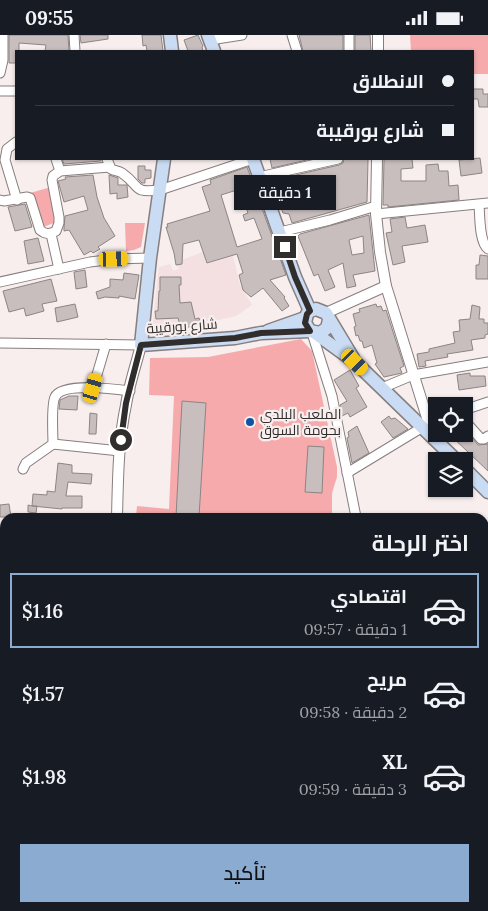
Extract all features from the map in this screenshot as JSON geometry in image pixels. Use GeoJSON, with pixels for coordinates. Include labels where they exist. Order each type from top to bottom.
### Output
{"type":"FeatureCollection","features":[{"type":"Feature","properties":{"kind":"main road"},"geometry":{"type":"LineString","coordinates":[[170,35],[172,50]]}},
{"type":"Feature","properties":{"kind":"main road","name":"شارع بورقيبة"},"geometry":{"type":"LineString","coordinates":[[164,160],[150,258],[141,345],[235,338],[261,333],[308,315]]}},
{"type":"Feature","properties":{"kind":"main road"},"geometry":{"type":"LineString","coordinates":[[253,160],[308,315],[306,328],[355,362],[382,388],[428,422]]}},
{"type":"Feature","properties":{"kind":"main road"},"geometry":{"type":"LineString","coordinates":[[308,315],[316,309],[321,310],[328,316],[355,362]]}},
{"type":"Feature","properties":{"kind":"main road"},"geometry":{"type":"LineString","coordinates":[[312,333],[324,331],[327,328],[328,316]]}},
{"type":"Feature","properties":{"kind":"main road","name":"شارع بورقيبة"},"geometry":{"type":"LineString","coordinates":[[261,333],[312,333]]}},
{"type":"Feature","properties":{"kind":"main road"},"geometry":{"type":"LineString","coordinates":[[437,442],[448,452]]}},
{"type":"Feature","properties":{"kind":"main road"},"geometry":{"type":"LineString","coordinates":[[473,477],[488,492]]}},
{"type":"Feature","properties":{"kind":"street"},"geometry":{"type":"LineString","coordinates":[[0,73],[3,60],[4,35]]}},
{"type":"Feature","properties":{"kind":"street"},"geometry":{"type":"LineString","coordinates":[[74,35],[75,50]]}},
{"type":"Feature","properties":{"kind":"street"},"geometry":{"type":"LineString","coordinates":[[211,42],[242,35]]}},
{"type":"Feature","properties":{"kind":"street"},"geometry":{"type":"LineString","coordinates":[[292,35],[296,50]]}},
{"type":"Feature","properties":{"kind":"street"},"geometry":{"type":"LineString","coordinates":[[349,35],[349,50]]}},
{"type":"Feature","properties":{"kind":"street"},"geometry":{"type":"LineString","coordinates":[[378,35],[378,50]]}},
{"type":"Feature","properties":{"kind":"street"},"geometry":{"type":"LineString","coordinates":[[0,91],[15,91]]}},
{"type":"Feature","properties":{"kind":"street"},"geometry":{"type":"LineString","coordinates":[[15,143],[7,149],[4,160],[16,199]]}},
{"type":"Feature","properties":{"kind":"street"},"geometry":{"type":"LineString","coordinates":[[56,160],[60,171]]}},
{"type":"Feature","properties":{"kind":"street"},"geometry":{"type":"LineString","coordinates":[[0,200],[30,198],[40,229],[43,233],[51,233],[56,231],[59,223],[52,180],[53,176],[60,171],[108,163],[112,170],[122,173],[138,190],[145,191],[160,189],[250,160]]}},
{"type":"Feature","properties":{"kind":"street"},"geometry":{"type":"LineString","coordinates":[[259,177],[334,160]]}},
{"type":"Feature","properties":{"kind":"street"},"geometry":{"type":"LineString","coordinates":[[377,160],[376,210],[380,252],[386,286],[428,420]]}},
{"type":"Feature","properties":{"kind":"street"},"geometry":{"type":"LineString","coordinates":[[280,232],[376,210],[483,204],[482,239],[488,249]]}},
{"type":"Feature","properties":{"kind":"street"},"geometry":{"type":"LineString","coordinates":[[51,233],[59,269]]}},
{"type":"Feature","properties":{"kind":"street"},"geometry":{"type":"LineString","coordinates":[[0,282],[114,259],[150,258]]}},
{"type":"Feature","properties":{"kind":"street"},"geometry":{"type":"LineString","coordinates":[[328,316],[386,286]]}},
{"type":"Feature","properties":{"kind":"street"},"geometry":{"type":"LineString","coordinates":[[312,333],[332,396],[355,513]]}},
{"type":"Feature","properties":{"kind":"street"},"geometry":{"type":"LineString","coordinates":[[0,343],[141,345],[126,403],[120,451],[116,513]]}},
{"type":"Feature","properties":{"kind":"street"},"geometry":{"type":"LineString","coordinates":[[93,388],[106,344]]}},
{"type":"Feature","properties":{"kind":"street"},"geometry":{"type":"LineString","coordinates":[[382,388],[413,375],[488,362]]}},
{"type":"Feature","properties":{"kind":"street"},"geometry":{"type":"LineString","coordinates":[[53,443],[54,399],[60,392],[72,389],[93,388],[130,391]]}},
{"type":"Feature","properties":{"kind":"street"},"geometry":{"type":"LineString","coordinates":[[473,407],[488,403]]}},
{"type":"Feature","properties":{"kind":"street"},"geometry":{"type":"LineString","coordinates":[[347,473],[428,424]]}},
{"type":"Feature","properties":{"kind":"street"},"geometry":{"type":"LineString","coordinates":[[473,430],[481,439],[488,436]]}},
{"type":"Feature","properties":{"kind":"street"},"geometry":{"type":"LineString","coordinates":[[23,469],[26,463],[53,443],[120,451]]}},
{"type":"Feature","properties":{"kind":"shaded area"},"geometry":{"type":"Polygon","coordinates":[[[410,35],[488,35],[488,74],[474,74],[474,50],[411,50],[410,35]]]}},
{"type":"Feature","properties":{"kind":"shaded area"},"geometry":{"type":"Polygon","coordinates":[[[51,187],[56,222],[41,228],[30,193],[51,187]]]}},
{"type":"Feature","properties":{"kind":"shaded area"},"geometry":{"type":"Polygon","coordinates":[[[125,223],[145,223],[141,247],[126,251],[125,223]]]}},
{"type":"Feature","properties":{"kind":"shaded area"},"geometry":{"type":"Polygon","coordinates":[[[203,252],[207,264],[233,256],[240,285],[252,305],[236,316],[159,334],[152,330],[159,267],[170,264],[173,271],[179,269],[176,262],[203,252]]]}},
{"type":"Feature","properties":{"kind":"shaded area","name":"الملعب البلدي بحومة السوق"},"geometry":{"type":"Polygon","coordinates":[[[301,339],[312,351],[337,467],[337,477],[332,493],[332,513],[136,513],[137,506],[169,509],[174,396],[149,395],[150,358],[208,357],[301,339]]]}},
{"type":"Feature","properties":{"kind":"building"},"geometry":{"type":"Polygon","coordinates":[[[9,35],[68,35],[69,50],[45,50],[46,45],[19,43],[19,50],[15,50],[15,63],[9,63],[9,35]]]}},
{"type":"Feature","properties":{"kind":"building"},"geometry":{"type":"Polygon","coordinates":[[[80,35],[108,35],[108,39],[81,43],[80,35]]]}},
{"type":"Feature","properties":{"kind":"building"},"geometry":{"type":"Polygon","coordinates":[[[142,35],[161,35],[163,50],[147,50],[146,45],[143,46],[142,35]]]}},
{"type":"Feature","properties":{"kind":"building"},"geometry":{"type":"Polygon","coordinates":[[[198,35],[203,50],[188,50],[184,40],[198,35]]]}},
{"type":"Feature","properties":{"kind":"building"},"geometry":{"type":"Polygon","coordinates":[[[299,35],[343,35],[343,50],[303,50],[299,35]]]}},
{"type":"Feature","properties":{"kind":"building"},"geometry":{"type":"Polygon","coordinates":[[[355,35],[370,35],[371,50],[355,50],[355,35]]]}},
{"type":"Feature","properties":{"kind":"building"},"geometry":{"type":"Polygon","coordinates":[[[474,89],[483,89],[483,94],[488,94],[488,107],[479,107],[478,99],[474,99],[474,89]]]}},
{"type":"Feature","properties":{"kind":"building"},"geometry":{"type":"Polygon","coordinates":[[[480,158],[482,173],[461,176],[459,160],[480,158]]]}},
{"type":"Feature","properties":{"kind":"building"},"geometry":{"type":"Polygon","coordinates":[[[62,160],[101,160],[101,161],[64,164],[62,160]]]}},
{"type":"Feature","properties":{"kind":"building"},"geometry":{"type":"Polygon","coordinates":[[[270,160],[307,160],[272,168],[270,160]]]}},
{"type":"Feature","properties":{"kind":"building"},"geometry":{"type":"Polygon","coordinates":[[[344,160],[368,160],[367,202],[292,223],[289,214],[283,213],[274,180],[343,163],[344,160]],[[319,188],[304,191],[308,206],[323,203],[319,188]]]}},
{"type":"Feature","properties":{"kind":"building"},"geometry":{"type":"Polygon","coordinates":[[[384,160],[412,160],[413,168],[401,169],[401,181],[426,181],[426,165],[438,164],[439,171],[448,171],[449,186],[458,185],[459,200],[388,207],[388,205],[383,205],[384,160]]]}},
{"type":"Feature","properties":{"kind":"building"},"geometry":{"type":"Polygon","coordinates":[[[138,166],[145,166],[145,170],[151,170],[151,178],[145,179],[145,183],[138,179],[138,166]]]}},
{"type":"Feature","properties":{"kind":"building"},"geometry":{"type":"Polygon","coordinates":[[[247,167],[286,275],[270,280],[285,297],[289,306],[282,311],[263,288],[251,297],[243,290],[239,275],[243,273],[237,254],[207,263],[199,240],[183,244],[182,264],[176,265],[166,227],[168,227],[167,224],[210,211],[202,187],[211,184],[210,180],[247,167]],[[240,189],[221,195],[237,247],[262,239],[254,218],[245,221],[243,215],[248,213],[240,189]]]}},
{"type":"Feature","properties":{"kind":"building"},"geometry":{"type":"Polygon","coordinates":[[[93,175],[97,197],[104,218],[115,236],[98,247],[100,249],[84,255],[69,230],[64,231],[64,228],[65,216],[88,210],[84,196],[64,202],[58,181],[66,179],[65,177],[93,175]]]}},
{"type":"Feature","properties":{"kind":"building"},"geometry":{"type":"Polygon","coordinates":[[[109,175],[118,178],[118,185],[127,185],[128,197],[117,199],[117,193],[110,194],[109,175]]]}},
{"type":"Feature","properties":{"kind":"building"},"geometry":{"type":"Polygon","coordinates":[[[25,204],[32,227],[15,231],[8,207],[25,204]]]}},
{"type":"Feature","properties":{"kind":"building"},"geometry":{"type":"Polygon","coordinates":[[[369,215],[375,271],[353,275],[356,286],[347,288],[343,263],[328,270],[335,287],[325,291],[318,274],[314,276],[298,236],[369,215]],[[363,236],[349,240],[352,255],[364,253],[363,236]]]}},
{"type":"Feature","properties":{"kind":"building"},"geometry":{"type":"Polygon","coordinates":[[[405,217],[407,228],[425,225],[428,242],[402,246],[405,262],[393,265],[386,233],[392,232],[390,219],[405,217]]]}},
{"type":"Feature","properties":{"kind":"building"},"geometry":{"type":"Polygon","coordinates":[[[38,238],[44,261],[28,264],[24,241],[38,238]]]}},
{"type":"Feature","properties":{"kind":"building"},"geometry":{"type":"Polygon","coordinates":[[[480,255],[488,256],[488,279],[476,279],[476,265],[479,265],[480,255]]]}},
{"type":"Feature","properties":{"kind":"building"},"geometry":{"type":"Polygon","coordinates":[[[85,270],[87,287],[76,289],[74,272],[85,270]]]}},
{"type":"Feature","properties":{"kind":"building"},"geometry":{"type":"Polygon","coordinates":[[[124,273],[139,275],[135,299],[119,296],[119,298],[105,297],[98,299],[96,292],[110,287],[110,279],[123,280],[124,273]]]}},
{"type":"Feature","properties":{"kind":"building"},"geometry":{"type":"Polygon","coordinates":[[[160,277],[181,277],[181,285],[179,285],[180,303],[191,302],[195,319],[199,318],[201,324],[181,329],[178,318],[156,319],[155,311],[158,311],[160,277]]]}},
{"type":"Feature","properties":{"kind":"building"},"geometry":{"type":"Polygon","coordinates":[[[51,279],[57,301],[42,304],[44,311],[26,316],[24,308],[9,312],[3,291],[51,279]]]}},
{"type":"Feature","properties":{"kind":"building"},"geometry":{"type":"Polygon","coordinates":[[[75,304],[78,317],[57,322],[55,308],[75,304]]]}},
{"type":"Feature","properties":{"kind":"building"},"geometry":{"type":"Polygon","coordinates":[[[376,304],[377,307],[381,306],[383,311],[386,310],[404,366],[400,368],[402,373],[384,377],[375,364],[377,363],[372,345],[364,348],[358,335],[356,336],[353,314],[360,312],[359,309],[376,304]]]}},
{"type":"Feature","properties":{"kind":"building"},"geometry":{"type":"Polygon","coordinates":[[[472,305],[480,307],[479,319],[484,319],[484,323],[488,323],[488,334],[485,335],[485,338],[471,340],[473,350],[447,354],[448,357],[425,361],[426,366],[419,367],[417,354],[455,343],[453,332],[460,331],[459,320],[470,319],[472,305]]]}},
{"type":"Feature","properties":{"kind":"building"},"geometry":{"type":"Polygon","coordinates":[[[350,370],[359,386],[356,388],[367,407],[350,417],[348,413],[342,416],[340,405],[347,401],[334,380],[350,370]]]}},
{"type":"Feature","properties":{"kind":"building"},"geometry":{"type":"Polygon","coordinates":[[[470,373],[470,376],[485,376],[486,386],[459,390],[457,375],[470,373]]]}},
{"type":"Feature","properties":{"kind":"building"},"geometry":{"type":"Polygon","coordinates":[[[69,396],[78,396],[77,410],[59,409],[60,400],[69,396]]]}},
{"type":"Feature","properties":{"kind":"building"},"geometry":{"type":"Polygon","coordinates":[[[182,401],[206,403],[199,513],[176,513],[182,401]]]}},
{"type":"Feature","properties":{"kind":"building"},"geometry":{"type":"Polygon","coordinates":[[[90,413],[97,414],[96,434],[89,434],[90,413]]]}},
{"type":"Feature","properties":{"kind":"building"},"geometry":{"type":"Polygon","coordinates":[[[389,416],[391,419],[395,418],[408,429],[393,438],[381,422],[389,416]]]}},
{"type":"Feature","properties":{"kind":"building"},"geometry":{"type":"Polygon","coordinates":[[[357,426],[369,453],[352,463],[347,438],[349,437],[348,432],[357,426]]]}},
{"type":"Feature","properties":{"kind":"building"},"geometry":{"type":"Polygon","coordinates":[[[473,439],[478,445],[488,444],[488,471],[473,457],[473,452],[468,452],[457,442],[473,442],[473,439]]]}},
{"type":"Feature","properties":{"kind":"building"},"geometry":{"type":"Polygon","coordinates":[[[308,446],[324,447],[322,493],[305,492],[308,446]]]}},
{"type":"Feature","properties":{"kind":"building"},"geometry":{"type":"Polygon","coordinates":[[[58,463],[72,465],[72,473],[92,474],[91,484],[68,482],[66,496],[82,496],[82,508],[62,509],[37,506],[36,513],[28,512],[28,505],[32,506],[33,494],[47,495],[47,491],[55,492],[58,463]]]}},
{"type":"Feature","properties":{"kind":"building"},"geometry":{"type":"Polygon","coordinates":[[[9,504],[10,513],[0,513],[0,505],[9,504]]]}},
{"type":"Feature","properties":{"kind":"place","name":"الملعب البلدي بحومة السوق"},"geometry":{"type":"Point","coordinates":[250,422]}},
{"type":"Feature","properties":{"kind":"route"},"geometry":{"type":"LineString","coordinates":[[121,440],[126,403],[141,345],[235,338],[261,333],[281,334],[310,331],[306,328],[305,323],[307,314],[310,311],[295,277],[285,247]]}}]}
